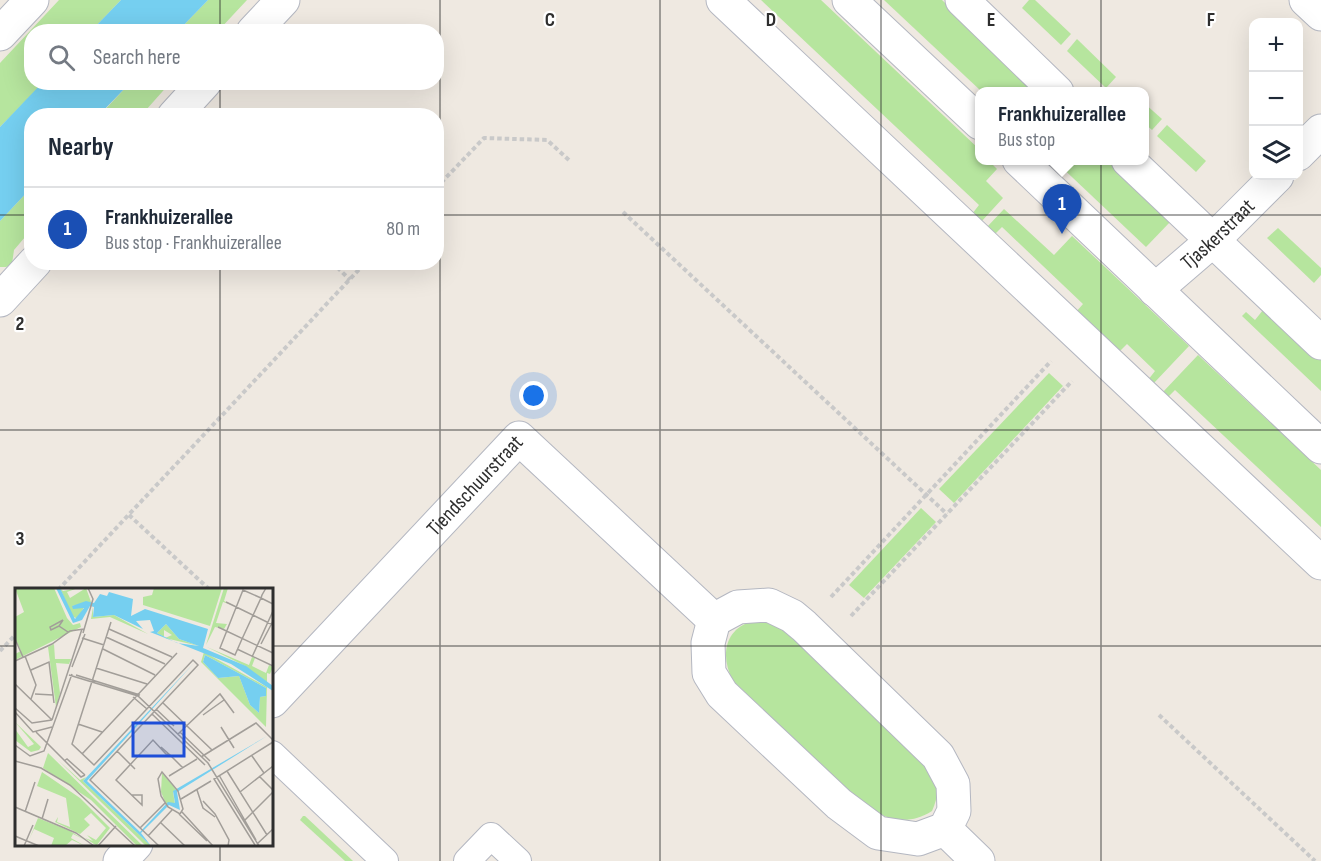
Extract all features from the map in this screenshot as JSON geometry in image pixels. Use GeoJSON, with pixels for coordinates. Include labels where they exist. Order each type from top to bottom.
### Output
{"type":"FeatureCollection","features":[{"type":"Feature","properties":{"kind":"street"},"geometry":{"type":"LineString","coordinates":[[0,34],[32,0]]}},
{"type":"Feature","properties":{"kind":"street"},"geometry":{"type":"LineString","coordinates":[[260,24],[283,0]]}},
{"type":"Feature","properties":{"kind":"street"},"geometry":{"type":"LineString","coordinates":[[723,0],[1321,563]]}},
{"type":"Feature","properties":{"kind":"street"},"geometry":{"type":"LineString","coordinates":[[849,0],[975,118]]}},
{"type":"Feature","properties":{"kind":"street"},"geometry":{"type":"LineString","coordinates":[[962,0],[1052,87]]}},
{"type":"Feature","properties":{"kind":"street"},"geometry":{"type":"LineString","coordinates":[[1306,0],[1321,14]]}},
{"type":"Feature","properties":{"kind":"street"},"geometry":{"type":"LineString","coordinates":[[181,108],[198,90]]}},
{"type":"Feature","properties":{"kind":"street"},"geometry":{"type":"LineString","coordinates":[[1303,150],[1321,131]]}},
{"type":"Feature","properties":{"kind":"street"},"geometry":{"type":"LineString","coordinates":[[1024,165],[1321,447]]}},
{"type":"Feature","properties":{"kind":"street"},"geometry":{"type":"LineString","coordinates":[[1133,165],[1321,343]]}},
{"type":"Feature","properties":{"kind":"street","name":"Tjaskerstraat"},"geometry":{"type":"LineString","coordinates":[[1155,290],[1212,241],[1273,180]]}},
{"type":"Feature","properties":{"kind":"street"},"geometry":{"type":"LineString","coordinates":[[0,300],[28,270]]}},
{"type":"Feature","properties":{"kind":"street","name":"Tiendschuurstraat"},"geometry":{"type":"LineString","coordinates":[[273,700],[519,438],[714,620]]}},
{"type":"Feature","properties":{"kind":"street"},"geometry":{"type":"LineString","coordinates":[[769,605],[792,616],[938,756],[953,784],[954,811],[945,829],[918,839],[878,833],[839,804],[722,694],[709,673],[708,643],[714,620],[738,607],[769,605]]}},
{"type":"Feature","properties":{"kind":"street"},"geometry":{"type":"LineString","coordinates":[[945,829],[978,861]]}},
{"type":"Feature","properties":{"kind":"street"},"geometry":{"type":"LineString","coordinates":[[120,861],[134,846]]}},
{"type":"Feature","properties":{"kind":"lane"},"geometry":{"type":"LineString","coordinates":[[273,755],[385,861]]}},
{"type":"Feature","properties":{"kind":"lane"},"geometry":{"type":"LineString","coordinates":[[467,861],[491,836],[518,861]]}},
{"type":"Feature","properties":{"kind":"path"},"geometry":{"type":"LineString","coordinates":[[444,180],[484,138],[547,140],[570,161]]}},
{"type":"Feature","properties":{"kind":"path"},"geometry":{"type":"LineString","coordinates":[[623,212],[947,514]]}},
{"type":"Feature","properties":{"kind":"path"},"geometry":{"type":"LineString","coordinates":[[340,270],[350,280]]}},
{"type":"Feature","properties":{"kind":"path"},"geometry":{"type":"LineString","coordinates":[[60,588],[359,270]]}},
{"type":"Feature","properties":{"kind":"path"},"geometry":{"type":"LineString","coordinates":[[814,636],[926,495],[1086,344]]}},
{"type":"Feature","properties":{"kind":"path"},"geometry":{"type":"LineString","coordinates":[[814,636],[947,514],[1086,344]]}},
{"type":"Feature","properties":{"kind":"path"},"geometry":{"type":"LineString","coordinates":[[129,515],[208,588]]}},
{"type":"Feature","properties":{"kind":"path"},"geometry":{"type":"LineString","coordinates":[[0,651],[15,635]]}},
{"type":"Feature","properties":{"kind":"path"},"geometry":{"type":"LineString","coordinates":[[1159,715],[1315,861]]}},
{"type":"Feature","properties":{"kind":"green space"},"geometry":{"type":"Polygon","coordinates":[[[59,0],[121,0],[98,24],[37,24],[59,0]]]}},
{"type":"Feature","properties":{"kind":"green space"},"geometry":{"type":"Polygon","coordinates":[[[208,0],[247,0],[225,24],[185,24],[208,0]]]}},
{"type":"Feature","properties":{"kind":"green space"},"geometry":{"type":"Polygon","coordinates":[[[761,0],[821,0],[975,145],[975,165],[993,165],[997,169],[986,181],[1003,198],[981,222],[972,214],[979,205],[761,0]]]}},
{"type":"Feature","properties":{"kind":"green space"},"geometry":{"type":"Polygon","coordinates":[[[884,0],[942,0],[1036,87],[977,87],[884,0]]]}},
{"type":"Feature","properties":{"kind":"green space"},"geometry":{"type":"Polygon","coordinates":[[[1029,0],[1035,0],[1071,34],[1061,45],[1022,8],[1029,0]]]}},
{"type":"Feature","properties":{"kind":"green space"},"geometry":{"type":"Polygon","coordinates":[[[24,37],[24,90],[36,90],[0,127],[0,63],[24,37]]]}},
{"type":"Feature","properties":{"kind":"green space"},"geometry":{"type":"Polygon","coordinates":[[[1077,39],[1116,77],[1105,87],[1067,51],[1077,39]]]}},
{"type":"Feature","properties":{"kind":"green space"},"geometry":{"type":"Polygon","coordinates":[[[123,90],[164,90],[148,108],[107,108],[123,90]]]}},
{"type":"Feature","properties":{"kind":"green space"},"geometry":{"type":"Polygon","coordinates":[[[1149,107],[1162,119],[1152,130],[1149,127],[1149,107]]]}},
{"type":"Feature","properties":{"kind":"green space"},"geometry":{"type":"Polygon","coordinates":[[[1167,125],[1206,161],[1196,172],[1157,136],[1167,125]]]}},
{"type":"Feature","properties":{"kind":"green space"},"geometry":{"type":"Polygon","coordinates":[[[1059,165],[1117,165],[1171,221],[1146,247],[1059,165]]]}},
{"type":"Feature","properties":{"kind":"green space"},"geometry":{"type":"Polygon","coordinates":[[[24,195],[24,238],[14,250],[12,264],[6,267],[0,267],[0,221],[24,195]]]}},
{"type":"Feature","properties":{"kind":"green space"},"geometry":{"type":"Polygon","coordinates":[[[1004,209],[1054,255],[1072,236],[1189,346],[1154,383],[1148,380],[1155,371],[1127,344],[1119,352],[1076,312],[1083,304],[1002,227],[994,235],[987,227],[1004,209]]]}},
{"type":"Feature","properties":{"kind":"green space"},"geometry":{"type":"Polygon","coordinates":[[[1278,228],[1321,268],[1321,275],[1314,283],[1267,238],[1278,228]]]}},
{"type":"Feature","properties":{"kind":"green space"},"geometry":{"type":"Polygon","coordinates":[[[1267,305],[1321,356],[1321,391],[1242,316],[1246,312],[1255,320],[1267,305]]]}},
{"type":"Feature","properties":{"kind":"green space"},"geometry":{"type":"Polygon","coordinates":[[[1198,355],[1321,470],[1321,527],[1175,390],[1168,397],[1162,393],[1198,355]]]}},
{"type":"Feature","properties":{"kind":"green space"},"geometry":{"type":"Polygon","coordinates":[[[1049,373],[1063,386],[954,503],[939,489],[1049,373]]]}},
{"type":"Feature","properties":{"kind":"green space"},"geometry":{"type":"Polygon","coordinates":[[[921,508],[936,522],[864,598],[849,585],[921,508]]]}},
{"type":"Feature","properties":{"kind":"green space"},"geometry":{"type":"Polygon","coordinates":[[[753,621],[764,621],[783,628],[927,763],[937,787],[932,811],[915,819],[906,820],[890,818],[866,807],[733,681],[727,662],[727,645],[736,630],[753,621]]]}},
{"type":"Feature","properties":{"kind":"green space"},"geometry":{"type":"Polygon","coordinates":[[[303,816],[353,861],[345,861],[300,820],[303,816]]]}},
{"type":"Feature","properties":{"kind":"water"},"geometry":{"type":"Polygon","coordinates":[[[121,0],[208,0],[185,24],[98,24],[121,0]]]}},
{"type":"Feature","properties":{"kind":"water"},"geometry":{"type":"Polygon","coordinates":[[[35,90],[123,90],[106,108],[24,108],[24,195],[0,221],[0,127],[35,90]]]}},
{"type":"Feature","properties":{"kind":"place","name":"Frankhuizerallee"},"geometry":{"type":"Point","coordinates":[1062,234]}}]}
